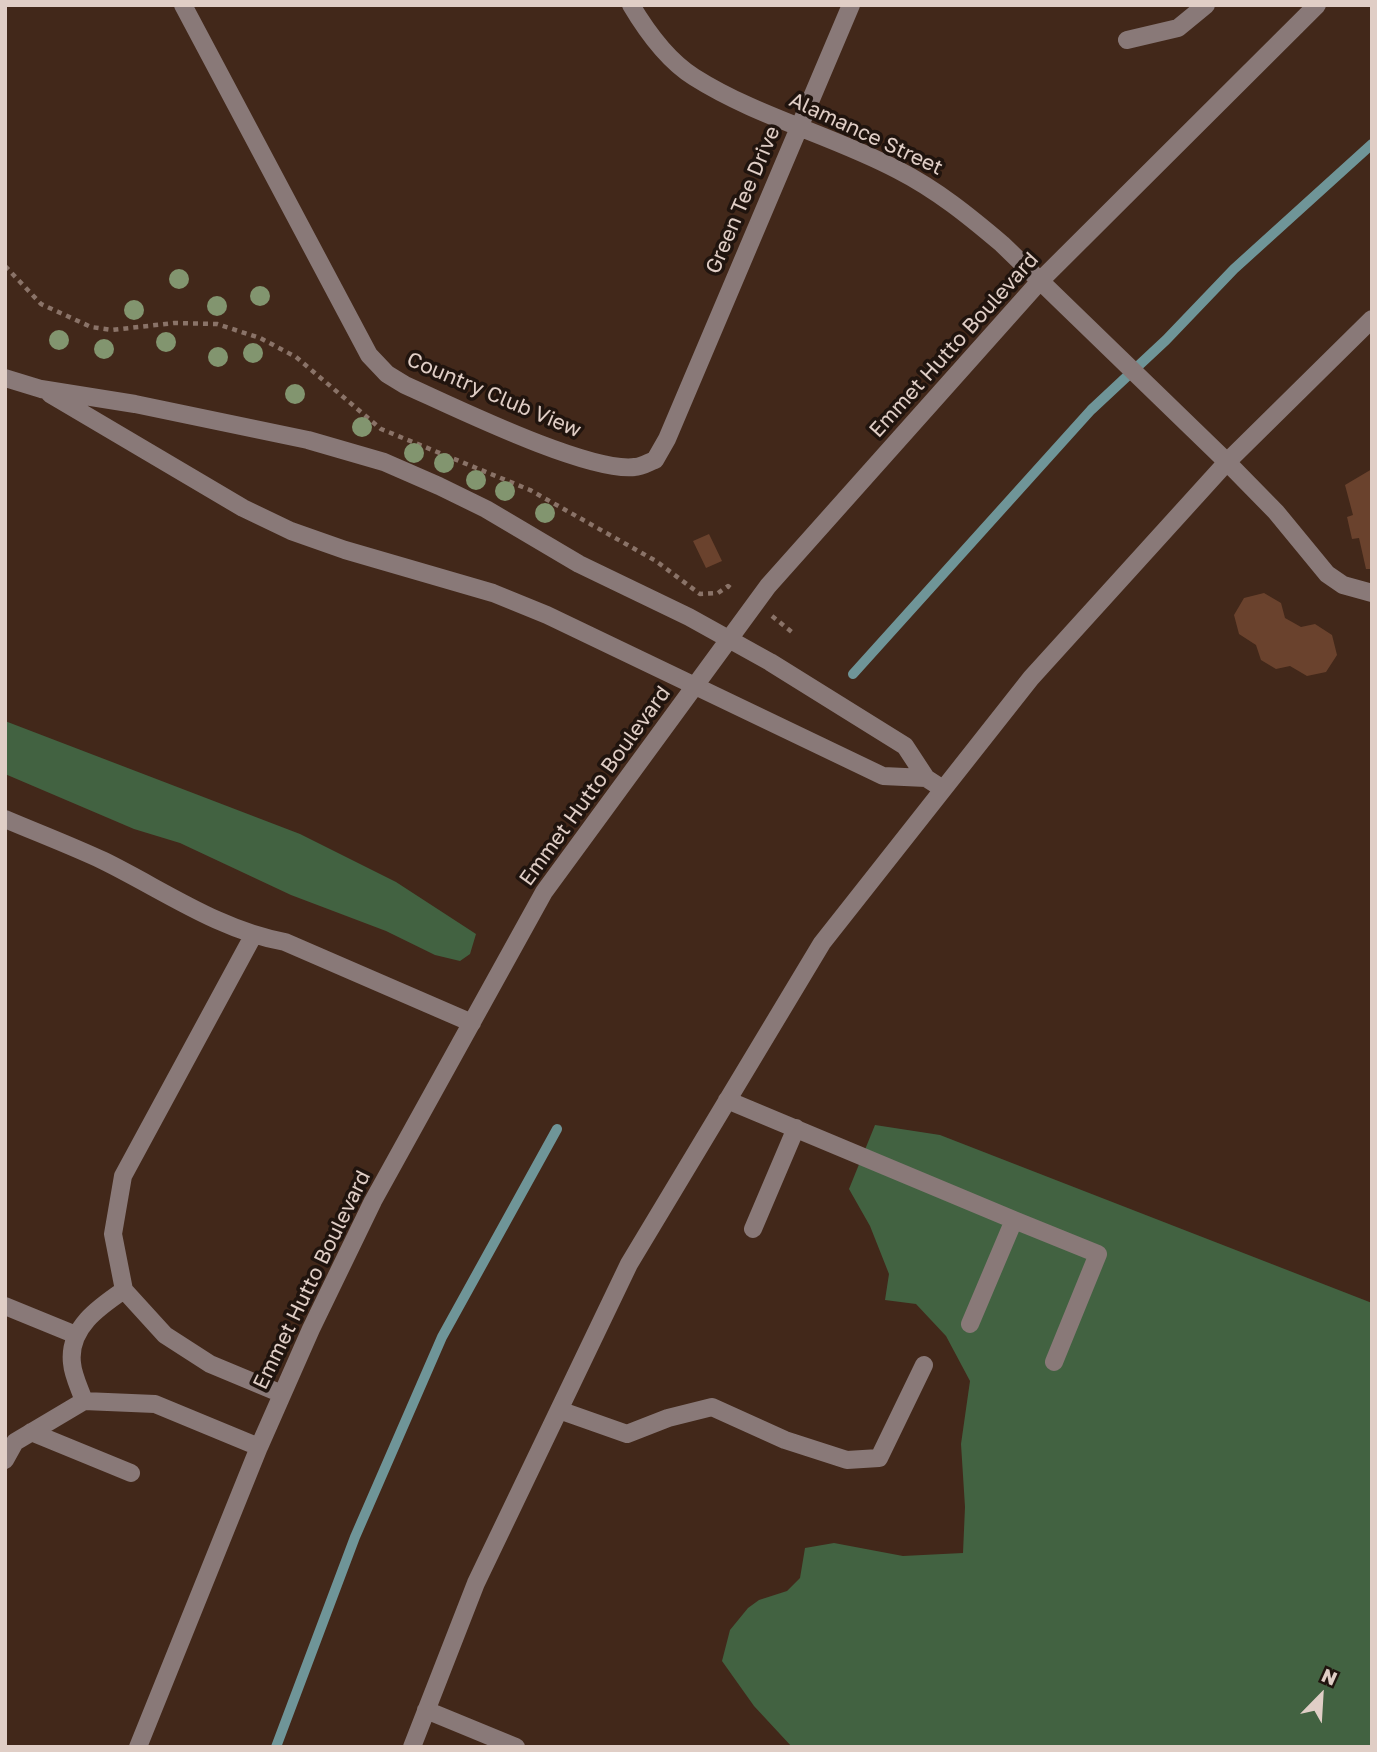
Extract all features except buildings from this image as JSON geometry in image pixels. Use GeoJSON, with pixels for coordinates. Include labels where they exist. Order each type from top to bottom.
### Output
{"type":"FeatureCollection","features":[{"type":"Feature","properties":{"kind":"street","name":"Country Club View"},"geometry":{"type":"LineString","coordinates":[[183,5],[369,355],[387,374],[405,385],[579,456],[611,466],[635,467],[656,460],[710,335]]}},
{"type":"Feature","properties":{"kind":"street","name":"Alamance Street"},"geometry":{"type":"LineString","coordinates":[[631,5],[666,54],[692,76],[885,164],[940,194],[1002,244],[1227,462],[1276,512],[1327,574],[1343,585],[1372,593]]}},
{"type":"Feature","properties":{"kind":"street","name":"Green Tee Drive"},"geometry":{"type":"LineString","coordinates":[[710,335],[852,5]]}},
{"type":"Feature","properties":{"kind":"street"},"geometry":{"type":"LineString","coordinates":[[1127,40],[1178,28],[1206,5]]}},
{"type":"Feature","properties":{"kind":"street","name":"Emmet Hutto Boulevard"},"geometry":{"type":"LineString","coordinates":[[138,1747],[259,1447],[373,1201],[544,892],[768,586],[1040,281],[1317,5]]}},
{"type":"Feature","properties":{"kind":"street"},"geometry":{"type":"LineString","coordinates":[[412,1747],[476,1583],[629,1264],[822,943],[1031,678],[1227,462],[1372,319]]}},
{"type":"Feature","properties":{"kind":"street"},"geometry":{"type":"LineString","coordinates":[[5,378],[41,389],[135,404],[308,440],[384,462],[486,509],[579,564],[729,639],[905,746],[926,778],[943,789]]}},
{"type":"Feature","properties":{"kind":"street"},"geometry":{"type":"LineString","coordinates":[[41,389],[196,482],[291,531],[345,550],[493,593],[569,626],[883,776],[926,778]]}},
{"type":"Feature","properties":{"kind":"street"},"geometry":{"type":"LineString","coordinates":[[5,819],[105,862],[144,884],[253,936],[285,942],[472,1023]]}},
{"type":"Feature","properties":{"kind":"street"},"geometry":{"type":"LineString","coordinates":[[253,936],[123,1176],[113,1234],[124,1290],[165,1335],[210,1364],[282,1394]]}},
{"type":"Feature","properties":{"kind":"street"},"geometry":{"type":"LineString","coordinates":[[727,1100],[1098,1254],[1054,1362]]}},
{"type":"Feature","properties":{"kind":"street"},"geometry":{"type":"LineString","coordinates":[[753,1230],[796,1128]]}},
{"type":"Feature","properties":{"kind":"street"},"geometry":{"type":"LineString","coordinates":[[970,1324],[1014,1220]]}},
{"type":"Feature","properties":{"kind":"street"},"geometry":{"type":"LineString","coordinates":[[84,1401],[72,1362],[76,1335],[93,1311],[124,1290]]}},
{"type":"Feature","properties":{"kind":"street"},"geometry":{"type":"LineString","coordinates":[[5,1306],[76,1335]]}},
{"type":"Feature","properties":{"kind":"street"},"geometry":{"type":"LineString","coordinates":[[559,1410],[626,1434],[668,1418],[712,1407],[785,1440],[847,1460],[879,1458],[924,1365]]}},
{"type":"Feature","properties":{"kind":"street"},"geometry":{"type":"LineString","coordinates":[[5,1460],[15,1442],[84,1401],[155,1404],[259,1447]]}},
{"type":"Feature","properties":{"kind":"street"},"geometry":{"type":"LineString","coordinates":[[31,1432],[131,1473]]}},
{"type":"Feature","properties":{"kind":"street"},"geometry":{"type":"LineString","coordinates":[[426,1710],[516,1747]]}},
{"type":"Feature","properties":{"kind":"path"},"geometry":{"type":"LineString","coordinates":[[5,266],[41,304],[91,327],[112,330],[174,323],[217,324],[260,338],[296,357],[381,429],[540,496],[656,561],[700,594],[718,593],[728,586],[735,588],[730,595]]}},
{"type":"Feature","properties":{"kind":"path"},"geometry":{"type":"LineString","coordinates":[[768,613],[793,633]]}},
{"type":"Feature","properties":{"kind":"green space"},"geometry":{"type":"Polygon","coordinates":[[[5,721],[300,834],[396,882],[476,934],[470,954],[460,961],[435,955],[386,931],[291,895],[180,843],[134,829],[5,774],[5,721]]]}},
{"type":"Feature","properties":{"kind":"green space"},"geometry":{"type":"Polygon","coordinates":[[[875,1125],[940,1135],[1372,1303],[1372,1747],[792,1747],[754,1706],[722,1661],[730,1630],[748,1608],[759,1600],[787,1591],[800,1578],[805,1548],[834,1543],[903,1556],[963,1553],[965,1507],[961,1444],[970,1381],[946,1336],[916,1304],[885,1300],[889,1274],[870,1226],[849,1189],[875,1125]]]}},
{"type":"Feature","properties":{"kind":"waterway"},"geometry":{"type":"LineString","coordinates":[[853,674],[1091,410],[1166,340],[1234,269],[1372,144]]}},
{"type":"Feature","properties":{"kind":"waterway"},"geometry":{"type":"LineString","coordinates":[[276,1747],[355,1537],[442,1337],[557,1129]]}}]}
